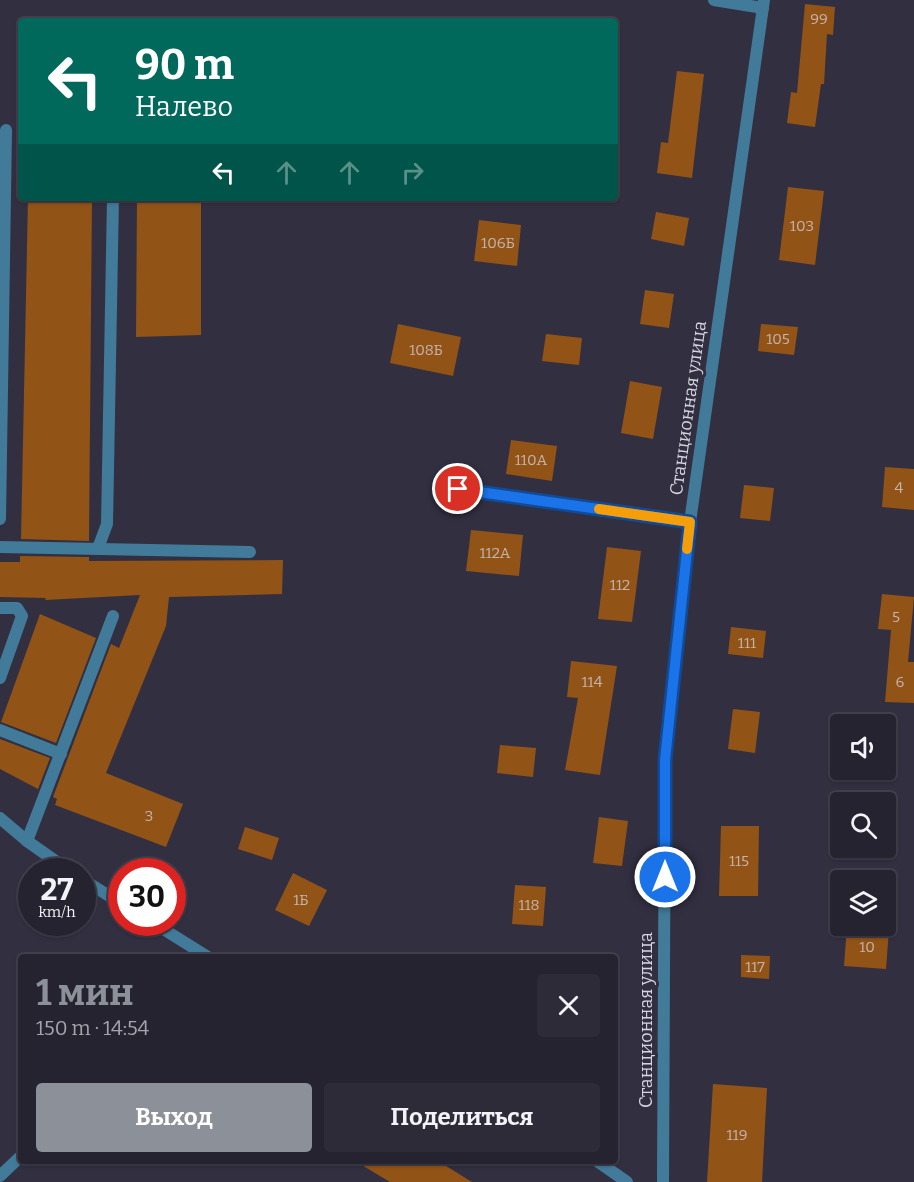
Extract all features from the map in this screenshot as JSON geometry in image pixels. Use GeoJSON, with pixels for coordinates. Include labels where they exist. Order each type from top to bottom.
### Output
{"type":"FeatureCollection","features":[{"type":"Feature","properties":{"kind":"street"},"geometry":{"type":"LineString","coordinates":[[714,0],[764,4]]}},
{"type":"Feature","properties":{"kind":"street","name":"Станционная улица"},"geometry":{"type":"LineString","coordinates":[[663,1182],[665,760],[690,522],[764,4]]}},
{"type":"Feature","properties":{"kind":"street"},"geometry":{"type":"LineString","coordinates":[[0,519],[6,130]]}},
{"type":"Feature","properties":{"kind":"street"},"geometry":{"type":"LineString","coordinates":[[98,548],[107,524],[113,201]]}},
{"type":"Feature","properties":{"kind":"street"},"geometry":{"type":"LineString","coordinates":[[458,489],[690,522]]}},
{"type":"Feature","properties":{"kind":"street"},"geometry":{"type":"LineString","coordinates":[[0,547],[250,552]]}},
{"type":"Feature","properties":{"kind":"street"},"geometry":{"type":"LineString","coordinates":[[0,608],[17,608],[22,616],[0,678]]}},
{"type":"Feature","properties":{"kind":"street"},"geometry":{"type":"LineString","coordinates":[[27,841],[113,616]]}},
{"type":"Feature","properties":{"kind":"street"},"geometry":{"type":"LineString","coordinates":[[0,730],[61,754]]}},
{"type":"Feature","properties":{"kind":"street"},"geometry":{"type":"LineString","coordinates":[[0,818],[51,858]]}},
{"type":"Feature","properties":{"kind":"street"},"geometry":{"type":"LineString","coordinates":[[174,936],[203,954]]}},
{"type":"Feature","properties":{"kind":"street"},"geometry":{"type":"LineString","coordinates":[[0,1176],[18,1159]]}},
{"type":"Feature","properties":{"kind":"street"},"geometry":{"type":"LineString","coordinates":[[601,1164],[627,1182]]}},
{"type":"Feature","properties":{"kind":"building"},"geometry":{"type":"Polygon","coordinates":[[[805,4],[835,7],[833,35],[827,34],[824,84],[821,84],[815,127],[787,123],[791,92],[797,93],[805,4]]]}},
{"type":"Feature","properties":{"kind":"building"},"geometry":{"type":"Polygon","coordinates":[[[677,71],[704,74],[692,178],[657,173],[661,142],[668,143],[677,71]]]}},
{"type":"Feature","properties":{"kind":"building"},"geometry":{"type":"Polygon","coordinates":[[[788,187],[824,191],[815,265],[779,260],[788,187]]]}},
{"type":"Feature","properties":{"kind":"building"},"geometry":{"type":"Polygon","coordinates":[[[28,201],[92,201],[89,541],[21,539],[28,201]]]}},
{"type":"Feature","properties":{"kind":"building"},"geometry":{"type":"Polygon","coordinates":[[[137,201],[201,201],[201,335],[136,337],[137,201]]]}},
{"type":"Feature","properties":{"kind":"building"},"geometry":{"type":"Polygon","coordinates":[[[656,212],[689,218],[684,246],[651,239],[656,212]]]}},
{"type":"Feature","properties":{"kind":"building"},"geometry":{"type":"Polygon","coordinates":[[[479,220],[521,225],[517,266],[474,261],[479,220]]]}},
{"type":"Feature","properties":{"kind":"building"},"geometry":{"type":"Polygon","coordinates":[[[645,290],[674,294],[669,328],[640,324],[645,290]]]}},
{"type":"Feature","properties":{"kind":"building"},"geometry":{"type":"Polygon","coordinates":[[[398,324],[461,337],[453,376],[390,363],[398,324]]]}},
{"type":"Feature","properties":{"kind":"building"},"geometry":{"type":"Polygon","coordinates":[[[761,324],[798,327],[794,355],[758,351],[761,324]]]}},
{"type":"Feature","properties":{"kind":"building"},"geometry":{"type":"Polygon","coordinates":[[[546,334],[582,338],[579,365],[542,361],[546,334]]]}},
{"type":"Feature","properties":{"kind":"building"},"geometry":{"type":"Polygon","coordinates":[[[630,381],[662,387],[653,439],[621,433],[630,381]]]}},
{"type":"Feature","properties":{"kind":"building"},"geometry":{"type":"Polygon","coordinates":[[[511,440],[557,446],[552,481],[506,474],[511,440]]]}},
{"type":"Feature","properties":{"kind":"building"},"geometry":{"type":"Polygon","coordinates":[[[885,467],[914,469],[914,510],[882,507],[885,467]]]}},
{"type":"Feature","properties":{"kind":"building"},"geometry":{"type":"Polygon","coordinates":[[[744,485],[774,488],[770,521],[740,518],[744,485]]]}},
{"type":"Feature","properties":{"kind":"building"},"geometry":{"type":"Polygon","coordinates":[[[471,530],[523,535],[519,576],[466,571],[471,530]]]}},
{"type":"Feature","properties":{"kind":"building"},"geometry":{"type":"Polygon","coordinates":[[[607,547],[641,551],[632,622],[598,619],[607,547]]]}},
{"type":"Feature","properties":{"kind":"building"},"geometry":{"type":"Polygon","coordinates":[[[20,556],[89,557],[89,561],[283,560],[282,594],[169,597],[166,626],[106,773],[183,804],[166,847],[55,805],[57,799],[53,797],[111,644],[119,648],[140,595],[45,600],[46,598],[0,597],[0,562],[20,562],[20,556]]]}},
{"type":"Feature","properties":{"kind":"building"},"geometry":{"type":"Polygon","coordinates":[[[882,594],[914,597],[908,662],[914,662],[914,703],[885,702],[891,630],[878,629],[882,594]]]}},
{"type":"Feature","properties":{"kind":"building"},"geometry":{"type":"Polygon","coordinates":[[[40,614],[96,638],[56,743],[1,722],[40,614]]]}},
{"type":"Feature","properties":{"kind":"building"},"geometry":{"type":"Polygon","coordinates":[[[731,627],[766,631],[763,658],[728,654],[731,627]]]}},
{"type":"Feature","properties":{"kind":"building"},"geometry":{"type":"Polygon","coordinates":[[[571,661],[617,666],[600,775],[565,770],[578,698],[567,697],[571,661]]]}},
{"type":"Feature","properties":{"kind":"building"},"geometry":{"type":"Polygon","coordinates":[[[733,709],[760,712],[755,753],[728,749],[733,709]]]}},
{"type":"Feature","properties":{"kind":"building"},"geometry":{"type":"Polygon","coordinates":[[[0,739],[50,758],[38,789],[0,769],[0,739]]]}},
{"type":"Feature","properties":{"kind":"building"},"geometry":{"type":"Polygon","coordinates":[[[500,745],[536,748],[533,777],[497,773],[500,745]]]}},
{"type":"Feature","properties":{"kind":"building"},"geometry":{"type":"Polygon","coordinates":[[[599,817],[628,821],[622,866],[593,863],[599,817]]]}},
{"type":"Feature","properties":{"kind":"building"},"geometry":{"type":"Polygon","coordinates":[[[721,826],[759,826],[758,896],[719,896],[721,826]]]}},
{"type":"Feature","properties":{"kind":"building"},"geometry":{"type":"Polygon","coordinates":[[[245,827],[279,838],[272,860],[238,849],[245,827]]]}},
{"type":"Feature","properties":{"kind":"building"},"geometry":{"type":"Polygon","coordinates":[[[293,873],[327,890],[309,926],[275,910],[293,873]]]}},
{"type":"Feature","properties":{"kind":"building"},"geometry":{"type":"Polygon","coordinates":[[[515,885],[546,887],[543,926],[512,924],[515,885]]]}},
{"type":"Feature","properties":{"kind":"building"},"geometry":{"type":"Polygon","coordinates":[[[846,936],[888,936],[886,969],[844,966],[846,936]]]}},
{"type":"Feature","properties":{"kind":"building"},"geometry":{"type":"Polygon","coordinates":[[[741,955],[770,956],[769,979],[741,977],[741,955]]]}},
{"type":"Feature","properties":{"kind":"building"},"geometry":{"type":"Polygon","coordinates":[[[713,1084],[767,1088],[762,1182],[707,1182],[713,1084]]]}},
{"type":"Feature","properties":{"kind":"building"},"geometry":{"type":"Polygon","coordinates":[[[360,1164],[443,1164],[472,1182],[390,1182],[360,1164]]]}},
{"type":"Feature","properties":{"kind":"slow traffic"},"geometry":{"type":"LineString","coordinates":[[599,509],[690,522],[687,549]]}},
{"type":"Feature","properties":{"kind":"route"},"geometry":{"type":"LineString","coordinates":[[458,489],[690,522],[665,760],[665,877]]}}]}
